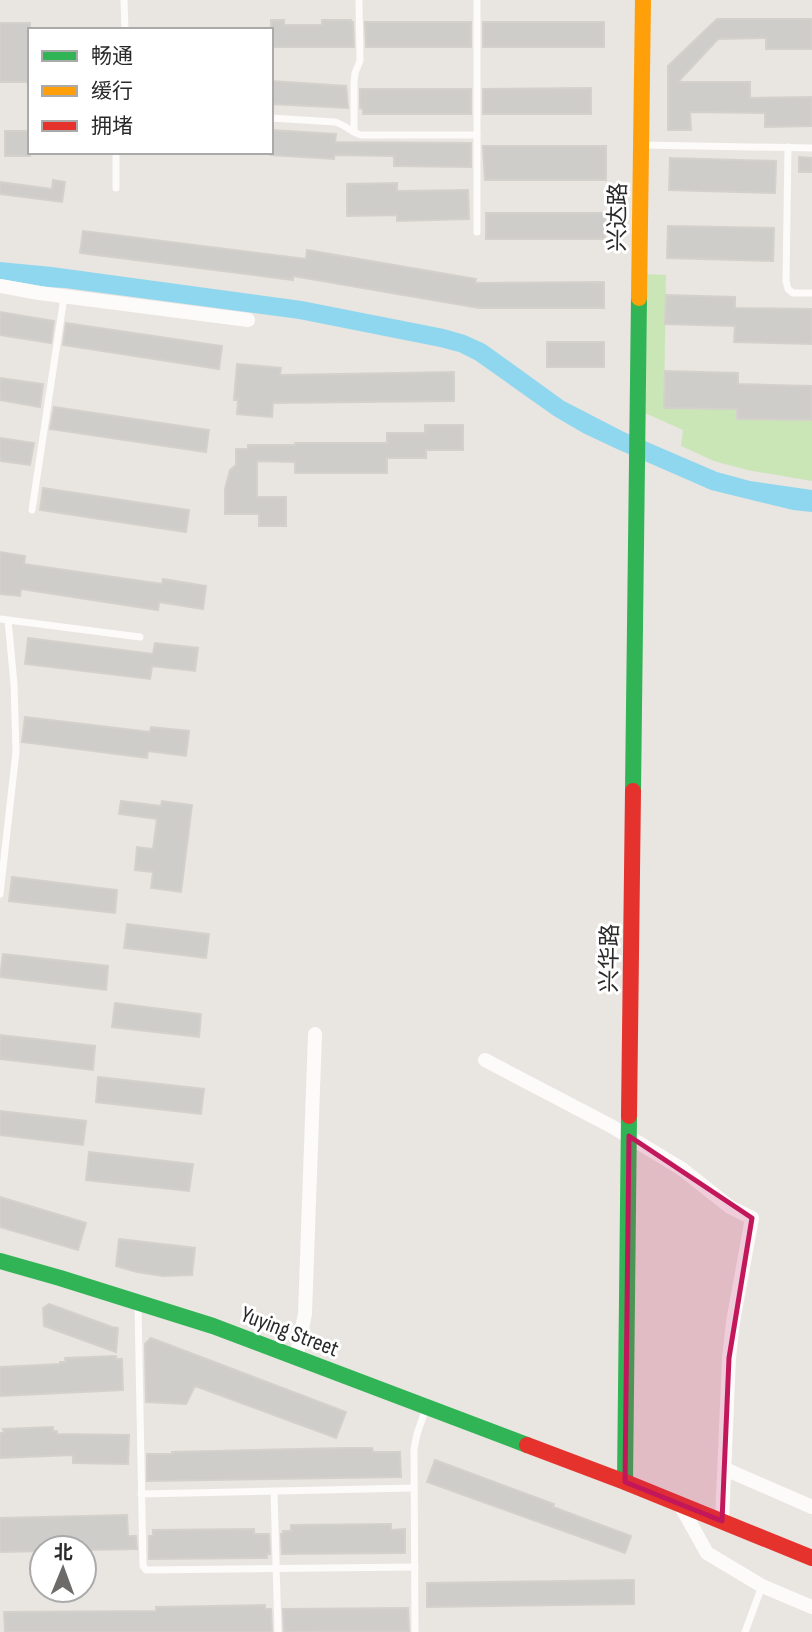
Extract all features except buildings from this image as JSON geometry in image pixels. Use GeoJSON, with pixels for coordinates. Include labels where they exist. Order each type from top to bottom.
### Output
{"type":"FeatureCollection","features":[{"type":"Feature","properties":{"kind":"street","name":"兴达路"},"geometry":{"type":"LineString","coordinates":[[638,434],[636,145],[643,0]]}},
{"type":"Feature","properties":{"kind":"street"},"geometry":{"type":"LineString","coordinates":[[0,286],[248,320]]}},
{"type":"Feature","properties":{"kind":"street","name":"兴华路"},"geometry":{"type":"LineString","coordinates":[[625,1482],[638,434]]}},
{"type":"Feature","properties":{"kind":"street"},"geometry":{"type":"LineString","coordinates":[[296,1358],[306,1314],[315,1034]]}},
{"type":"Feature","properties":{"kind":"street"},"geometry":{"type":"LineString","coordinates":[[485,1060],[629,1136],[682,1169],[730,1207],[752,1218],[729,1358],[722,1521]]}},
{"type":"Feature","properties":{"kind":"street","name":"Yuying Street"},"geometry":{"type":"LineString","coordinates":[[0,1261],[213,1326],[625,1482],[812,1558]]}},
{"type":"Feature","properties":{"kind":"street"},"geometry":{"type":"LineString","coordinates":[[725,1469],[812,1507]]}},
{"type":"Feature","properties":{"kind":"street"},"geometry":{"type":"LineString","coordinates":[[678,1503],[707,1553],[762,1586],[812,1607]]}},
{"type":"Feature","properties":{"kind":"lane"},"geometry":{"type":"LineString","coordinates":[[124,0],[125,28]]}},
{"type":"Feature","properties":{"kind":"lane"},"geometry":{"type":"LineString","coordinates":[[354,132],[354,83],[360,61],[359,0]]}},
{"type":"Feature","properties":{"kind":"lane"},"geometry":{"type":"LineString","coordinates":[[477,0],[477,232]]}},
{"type":"Feature","properties":{"kind":"lane"},"geometry":{"type":"LineString","coordinates":[[273,118],[335,122],[362,135],[477,135]]}},
{"type":"Feature","properties":{"kind":"lane"},"geometry":{"type":"LineString","coordinates":[[636,145],[812,148]]}},
{"type":"Feature","properties":{"kind":"lane"},"geometry":{"type":"LineString","coordinates":[[788,148],[786,281],[788,289],[793,293],[812,293]]}},
{"type":"Feature","properties":{"kind":"lane"},"geometry":{"type":"LineString","coordinates":[[116,154],[116,188]]}},
{"type":"Feature","properties":{"kind":"lane"},"geometry":{"type":"LineString","coordinates":[[32,510],[64,296]]}},
{"type":"Feature","properties":{"kind":"lane"},"geometry":{"type":"LineString","coordinates":[[0,894],[16,752],[15,695],[4,620],[140,637]]}},
{"type":"Feature","properties":{"kind":"lane"},"geometry":{"type":"LineString","coordinates":[[138,1303],[142,1566],[146,1570],[415,1567]]}},
{"type":"Feature","properties":{"kind":"lane"},"geometry":{"type":"LineString","coordinates":[[415,1632],[414,1450],[426,1407]]}},
{"type":"Feature","properties":{"kind":"lane"},"geometry":{"type":"LineString","coordinates":[[141,1494],[414,1488]]}},
{"type":"Feature","properties":{"kind":"lane"},"geometry":{"type":"LineString","coordinates":[[274,1491],[278,1632]]}},
{"type":"Feature","properties":{"kind":"lane"},"geometry":{"type":"LineString","coordinates":[[745,1632],[762,1586]]}},
{"type":"Feature","properties":{"kind":"highlighted area"},"geometry":{"type":"Polygon","coordinates":[[[629,1136],[752,1218],[729,1358],[722,1521],[625,1482],[629,1136]]]}},
{"type":"Feature","properties":{"kind":"green space"},"geometry":{"type":"Polygon","coordinates":[[[647,274],[666,275],[664,408],[737,409],[737,419],[812,420],[812,481],[747,470],[714,461],[681,446],[683,430],[645,413],[647,274]]]}},
{"type":"Feature","properties":{"kind":"water"},"geometry":{"type":"Polygon","coordinates":[[[0,262],[302,301],[465,335],[485,344],[564,401],[624,432],[717,472],[750,481],[812,490],[812,512],[711,490],[617,449],[554,416],[475,360],[459,352],[299,319],[0,279],[0,262]]]}},
{"type":"Feature","properties":{"kind":"traffic: fast"},"geometry":{"type":"LineString","coordinates":[[633,791],[639,298]]}},
{"type":"Feature","properties":{"kind":"traffic: fast"},"geometry":{"type":"LineString","coordinates":[[625,1482],[629,1116]]}},
{"type":"Feature","properties":{"kind":"traffic: fast"},"geometry":{"type":"LineString","coordinates":[[0,1261],[213,1326],[527,1445]]}},
{"type":"Feature","properties":{"kind":"traffic: slow"},"geometry":{"type":"LineString","coordinates":[[639,298],[643,0]]}},
{"type":"Feature","properties":{"kind":"traffic: jam"},"geometry":{"type":"LineString","coordinates":[[629,1116],[633,791]]}},
{"type":"Feature","properties":{"kind":"traffic: jam"},"geometry":{"type":"LineString","coordinates":[[527,1445],[812,1558]]}}]}
